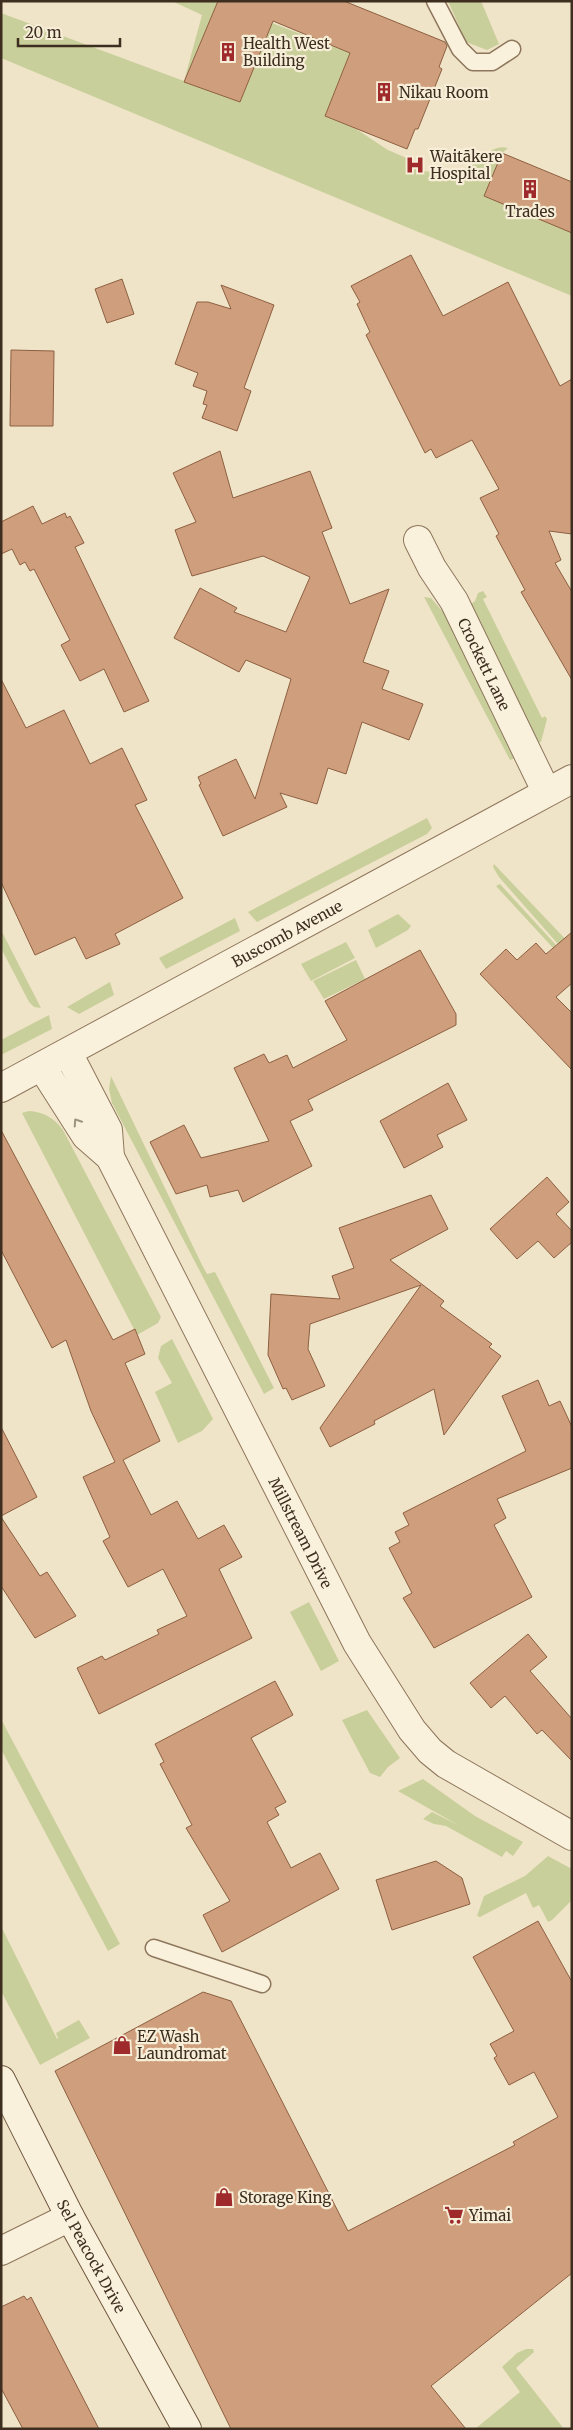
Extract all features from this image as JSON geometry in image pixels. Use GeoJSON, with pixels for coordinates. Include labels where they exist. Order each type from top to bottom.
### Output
{"type":"FeatureCollection","features":[{"type":"Feature","properties":{"kind":"street","name":"Crockett Lane"},"geometry":{"type":"LineString","coordinates":[[418,540],[432,568],[454,601],[546,791]]}},
{"type":"Feature","properties":{"kind":"street","name":"Buscomb Avenue"},"geometry":{"type":"LineString","coordinates":[[1,1088],[546,791],[572,779]]}},
{"type":"Feature","properties":{"kind":"street","name":"Millstream Drive"},"geometry":{"type":"LineString","coordinates":[[68,1053],[108,1130],[110,1157]]}},
{"type":"Feature","properties":{"kind":"street","name":"Millstream Drive"},"geometry":{"type":"LineString","coordinates":[[42,1067],[86,1136],[110,1157],[357,1643],[407,1722],[430,1751],[446,1764],[572,1836]]}},
{"type":"Feature","properties":{"kind":"street","name":"Sel Peacock Drive"},"geometry":{"type":"LineString","coordinates":[[1,2080],[70,2217],[187,2429]]}},
{"type":"Feature","properties":{"kind":"street"},"geometry":{"type":"LineString","coordinates":[[1,2251],[70,2217]]}},
{"type":"Feature","properties":{"kind":"lane"},"geometry":{"type":"LineString","coordinates":[[435,1],[460,50],[473,62],[492,62],[512,49]]}},
{"type":"Feature","properties":{"kind":"lane"},"geometry":{"type":"LineString","coordinates":[[154,1948],[262,1984]]}},
{"type":"Feature","properties":{"kind":"green space"},"geometry":{"type":"Polygon","coordinates":[[[172,1],[218,1],[184,81],[202,15],[172,1]]]}},
{"type":"Feature","properties":{"kind":"green space"},"geometry":{"type":"Polygon","coordinates":[[[448,1],[481,1],[499,44],[487,50],[466,42],[448,1]]]}},
{"type":"Feature","properties":{"kind":"green space"},"geometry":{"type":"Polygon","coordinates":[[[1,13],[240,102],[272,23],[350,53],[325,116],[356,129],[388,150],[411,160],[413,168],[428,172],[460,170],[474,164],[493,149],[508,148],[502,153],[572,233],[572,296],[1,58],[1,13]]]}},
{"type":"Feature","properties":{"kind":"green space"},"geometry":{"type":"Polygon","coordinates":[[[483,591],[487,597],[483,599],[542,718],[545,716],[547,719],[541,742],[537,743],[472,608],[471,604],[475,601],[478,593],[483,591]]]}},
{"type":"Feature","properties":{"kind":"green space"},"geometry":{"type":"Polygon","coordinates":[[[424,597],[431,598],[449,619],[516,758],[510,760],[424,597]]]}},
{"type":"Feature","properties":{"kind":"green space"},"geometry":{"type":"Polygon","coordinates":[[[427,818],[432,828],[427,834],[257,922],[248,912],[427,818]]]}},
{"type":"Feature","properties":{"kind":"green space"},"geometry":{"type":"Polygon","coordinates":[[[494,864],[572,946],[561,942],[558,944],[499,877],[493,867],[494,864]]]}},
{"type":"Feature","properties":{"kind":"green space"},"geometry":{"type":"Polygon","coordinates":[[[500,884],[556,945],[553,948],[496,886],[500,884]]]}},
{"type":"Feature","properties":{"kind":"green space"},"geometry":{"type":"Polygon","coordinates":[[[398,914],[411,926],[408,930],[376,948],[368,930],[398,914]]]}},
{"type":"Feature","properties":{"kind":"green space"},"geometry":{"type":"Polygon","coordinates":[[[235,918],[240,931],[166,969],[159,958],[235,918]]]}},
{"type":"Feature","properties":{"kind":"green space"},"geometry":{"type":"Polygon","coordinates":[[[1,930],[41,1008],[34,1007],[29,1002],[1,948],[1,930]]]}},
{"type":"Feature","properties":{"kind":"green space"},"geometry":{"type":"Polygon","coordinates":[[[346,942],[355,958],[311,981],[301,964],[346,942]]]}},
{"type":"Feature","properties":{"kind":"green space"},"geometry":{"type":"Polygon","coordinates":[[[356,960],[365,979],[324,999],[313,981],[356,960]]]}},
{"type":"Feature","properties":{"kind":"green space"},"geometry":{"type":"Polygon","coordinates":[[[110,982],[114,995],[79,1014],[67,1007],[110,982]]]}},
{"type":"Feature","properties":{"kind":"green space"},"geometry":{"type":"Polygon","coordinates":[[[49,1015],[52,1029],[1,1055],[1,1040],[49,1015]]]}},
{"type":"Feature","properties":{"kind":"green space"},"geometry":{"type":"Polygon","coordinates":[[[111,1076],[202,1265],[207,1274],[215,1272],[274,1388],[264,1394],[112,1103],[109,1089],[111,1076]]]}},
{"type":"Feature","properties":{"kind":"green space"},"geometry":{"type":"Polygon","coordinates":[[[29,1111],[48,1116],[63,1130],[161,1317],[158,1323],[137,1335],[22,1113],[29,1111]]]}},
{"type":"Feature","properties":{"kind":"green space"},"geometry":{"type":"Polygon","coordinates":[[[172,1339],[213,1419],[202,1431],[178,1443],[155,1392],[172,1383],[158,1358],[161,1346],[172,1339]]]}},
{"type":"Feature","properties":{"kind":"green space"},"geometry":{"type":"Polygon","coordinates":[[[309,1602],[339,1661],[321,1671],[290,1612],[309,1602]]]}},
{"type":"Feature","properties":{"kind":"green space"},"geometry":{"type":"Polygon","coordinates":[[[367,1710],[400,1758],[388,1767],[380,1777],[370,1773],[342,1720],[367,1710]]]}},
{"type":"Feature","properties":{"kind":"green space"},"geometry":{"type":"Polygon","coordinates":[[[1,1719],[120,1944],[108,1951],[1,1749],[1,1719]]]}},
{"type":"Feature","properties":{"kind":"green space"},"geometry":{"type":"Polygon","coordinates":[[[423,1779],[475,1816],[523,1842],[513,1856],[506,1851],[502,1857],[446,1826],[434,1824],[423,1819],[432,1812],[458,1825],[398,1791],[423,1779]]]}},
{"type":"Feature","properties":{"kind":"green space"},"geometry":{"type":"Polygon","coordinates":[[[548,1856],[572,1869],[572,1900],[552,1920],[548,1922],[539,1905],[533,1908],[526,1893],[480,1917],[477,1916],[484,1896],[525,1876],[548,1856]]]}},
{"type":"Feature","properties":{"kind":"green space"},"geometry":{"type":"Polygon","coordinates":[[[1,1926],[57,2039],[56,2033],[79,2020],[90,2038],[40,2065],[1,1991],[1,1926]]]}},
{"type":"Feature","properties":{"kind":"green space"},"geometry":{"type":"Polygon","coordinates":[[[526,2349],[533,2349],[534,2352],[516,2368],[564,2429],[475,2429],[520,2392],[502,2367],[517,2353],[526,2349]]]}},
{"type":"Feature","properties":{"kind":"building","name":"Nikau Room"},"geometry":{"type":"Polygon","coordinates":[[[218,1],[344,1],[445,42],[447,46],[439,67],[442,69],[418,129],[415,129],[407,149],[325,116],[350,53],[273,21],[240,102],[184,82],[218,1]]]}},
{"type":"Feature","properties":{"kind":"building","name":"Trades"},"geometry":{"type":"Polygon","coordinates":[[[502,153],[572,182],[572,233],[484,196],[502,153]]]}},
{"type":"Feature","properties":{"kind":"building"},"geometry":{"type":"Polygon","coordinates":[[[411,255],[443,316],[508,282],[560,386],[572,379],[572,534],[549,531],[561,560],[555,563],[572,592],[572,680],[521,592],[525,590],[496,536],[499,534],[480,498],[499,489],[472,440],[436,458],[431,449],[425,453],[366,335],[370,332],[357,304],[360,302],[351,286],[411,255]]]}},
{"type":"Feature","properties":{"kind":"building"},"geometry":{"type":"Polygon","coordinates":[[[122,279],[134,314],[107,323],[95,289],[122,279]]]}},
{"type":"Feature","properties":{"kind":"building"},"geometry":{"type":"Polygon","coordinates":[[[221,285],[274,305],[244,388],[251,391],[237,431],[202,418],[207,405],[203,404],[207,391],[193,386],[198,373],[175,364],[197,302],[208,302],[231,309],[221,285]]]}},
{"type":"Feature","properties":{"kind":"building"},"geometry":{"type":"Polygon","coordinates":[[[11,350],[54,351],[53,426],[10,426],[11,350]]]}},
{"type":"Feature","properties":{"kind":"building"},"geometry":{"type":"Polygon","coordinates":[[[220,451],[233,498],[310,471],[332,528],[322,532],[350,604],[389,589],[363,662],[389,671],[382,689],[423,704],[409,740],[362,722],[346,774],[328,768],[317,804],[280,793],[287,807],[223,836],[199,785],[201,784],[198,777],[236,759],[255,799],[291,679],[246,660],[239,672],[174,638],[200,588],[237,608],[234,612],[286,632],[310,577],[263,556],[192,576],[175,530],[196,522],[173,473],[220,451]]]}},
{"type":"Feature","properties":{"kind":"building"},"geometry":{"type":"Polygon","coordinates":[[[33,506],[42,524],[65,513],[67,518],[70,516],[84,543],[75,547],[149,701],[124,712],[104,669],[80,681],[61,645],[70,640],[34,569],[30,571],[25,562],[20,565],[12,549],[1,554],[1,522],[33,506]]]}},
{"type":"Feature","properties":{"kind":"building"},"geometry":{"type":"Polygon","coordinates":[[[1,679],[26,728],[64,710],[90,764],[122,748],[147,800],[135,805],[183,898],[115,934],[120,944],[86,959],[75,937],[35,955],[1,882],[1,679]]]}},
{"type":"Feature","properties":{"kind":"building"},"geometry":{"type":"Polygon","coordinates":[[[572,932],[572,983],[556,997],[572,1013],[572,1070],[480,974],[506,949],[517,960],[536,943],[546,954],[572,932]]]}},
{"type":"Feature","properties":{"kind":"building"},"geometry":{"type":"Polygon","coordinates":[[[420,950],[456,1014],[456,1025],[308,1100],[313,1110],[290,1121],[312,1166],[243,1202],[238,1190],[210,1197],[207,1185],[176,1194],[150,1142],[184,1125],[201,1158],[269,1141],[234,1068],[264,1054],[269,1063],[287,1055],[293,1068],[347,1040],[325,1001],[420,950]]]}},
{"type":"Feature","properties":{"kind":"building"},"geometry":{"type":"Polygon","coordinates":[[[448,1083],[467,1120],[437,1135],[443,1147],[404,1168],[380,1121],[448,1083]]]}},
{"type":"Feature","properties":{"kind":"building"},"geometry":{"type":"Polygon","coordinates":[[[1,1130],[113,1340],[135,1329],[145,1354],[125,1363],[160,1441],[123,1460],[151,1515],[177,1501],[198,1539],[224,1525],[242,1557],[219,1569],[252,1638],[99,1714],[77,1668],[102,1656],[105,1660],[159,1634],[157,1630],[187,1616],[163,1569],[128,1587],[103,1541],[110,1537],[83,1477],[115,1462],[91,1411],[66,1340],[52,1348],[1,1250],[1,1130]]]}},
{"type":"Feature","properties":{"kind":"building"},"geometry":{"type":"Polygon","coordinates":[[[547,1177],[569,1202],[556,1214],[572,1231],[572,1242],[554,1258],[538,1241],[517,1259],[490,1229],[547,1177]]]}},
{"type":"Feature","properties":{"kind":"building"},"geometry":{"type":"Polygon","coordinates":[[[431,1195],[448,1229],[390,1260],[444,1301],[440,1306],[492,1344],[489,1347],[501,1356],[444,1435],[434,1389],[374,1421],[375,1424],[330,1447],[320,1428],[421,1285],[310,1324],[308,1349],[325,1386],[292,1400],[286,1388],[283,1389],[268,1355],[271,1294],[340,1299],[332,1276],[354,1268],[339,1228],[431,1195]]]}},
{"type":"Feature","properties":{"kind":"building"},"geometry":{"type":"Polygon","coordinates":[[[538,1380],[549,1406],[560,1401],[572,1427],[572,1468],[497,1499],[506,1518],[494,1525],[532,1597],[434,1648],[403,1598],[412,1593],[389,1548],[400,1542],[395,1532],[409,1525],[403,1513],[526,1451],[502,1396],[538,1380]]]}},
{"type":"Feature","properties":{"kind":"building"},"geometry":{"type":"Polygon","coordinates":[[[1,1427],[37,1497],[1,1516],[1,1427]]]}},
{"type":"Feature","properties":{"kind":"building"},"geometry":{"type":"Polygon","coordinates":[[[1,1517],[40,1576],[47,1572],[76,1616],[35,1638],[1,1586],[1,1517]]]}},
{"type":"Feature","properties":{"kind":"building"},"geometry":{"type":"Polygon","coordinates":[[[528,1634],[547,1657],[530,1671],[572,1719],[572,1761],[542,1730],[537,1734],[505,1696],[491,1708],[470,1683],[528,1634]]]}},
{"type":"Feature","properties":{"kind":"building"},"geometry":{"type":"Polygon","coordinates":[[[275,1681],[293,1715],[251,1738],[286,1802],[275,1808],[279,1815],[267,1822],[291,1868],[320,1853],[339,1889],[222,1952],[203,1915],[230,1901],[186,1828],[192,1825],[160,1764],[164,1762],[155,1744],[275,1681]]]}},
{"type":"Feature","properties":{"kind":"building"},"geometry":{"type":"Polygon","coordinates":[[[436,1861],[462,1878],[470,1904],[392,1930],[376,1880],[436,1861]]]}},
{"type":"Feature","properties":{"kind":"building","name":"Storage King"},"geometry":{"type":"Polygon","coordinates":[[[538,1921],[572,1982],[572,2273],[431,2386],[466,2429],[231,2429],[55,2071],[203,1992],[231,2001],[348,2231],[515,2145],[513,2142],[558,2117],[534,2072],[509,2085],[494,2058],[497,2056],[490,2044],[514,2031],[473,1957],[538,1921]]]}},
{"type":"Feature","properties":{"kind":"building"},"geometry":{"type":"Polygon","coordinates":[[[24,2296],[27,2300],[31,2297],[99,2429],[23,2429],[1,2388],[1,2307],[24,2296]]]}},
{"type":"Feature","properties":{"kind":"place","name":"Health West Building"},"geometry":{"type":"Point","coordinates":[228,52]}},
{"type":"Feature","properties":{"kind":"place","name":"Nikau Room"},"geometry":{"type":"Point","coordinates":[384,92]}},
{"type":"Feature","properties":{"kind":"place","name":"Waitākere Hospital"},"geometry":{"type":"Point","coordinates":[415,165]}},
{"type":"Feature","properties":{"kind":"place","name":"Trades"},"geometry":{"type":"Point","coordinates":[530,189]}},
{"type":"Feature","properties":{"kind":"place","name":"EZ Wash Laundromat"},"geometry":{"type":"Point","coordinates":[122,2045]}},
{"type":"Feature","properties":{"kind":"place","name":"Storage King"},"geometry":{"type":"Point","coordinates":[224,2197]}},
{"type":"Feature","properties":{"kind":"place","name":"Yimai"},"geometry":{"type":"Point","coordinates":[454,2215]}}]}
